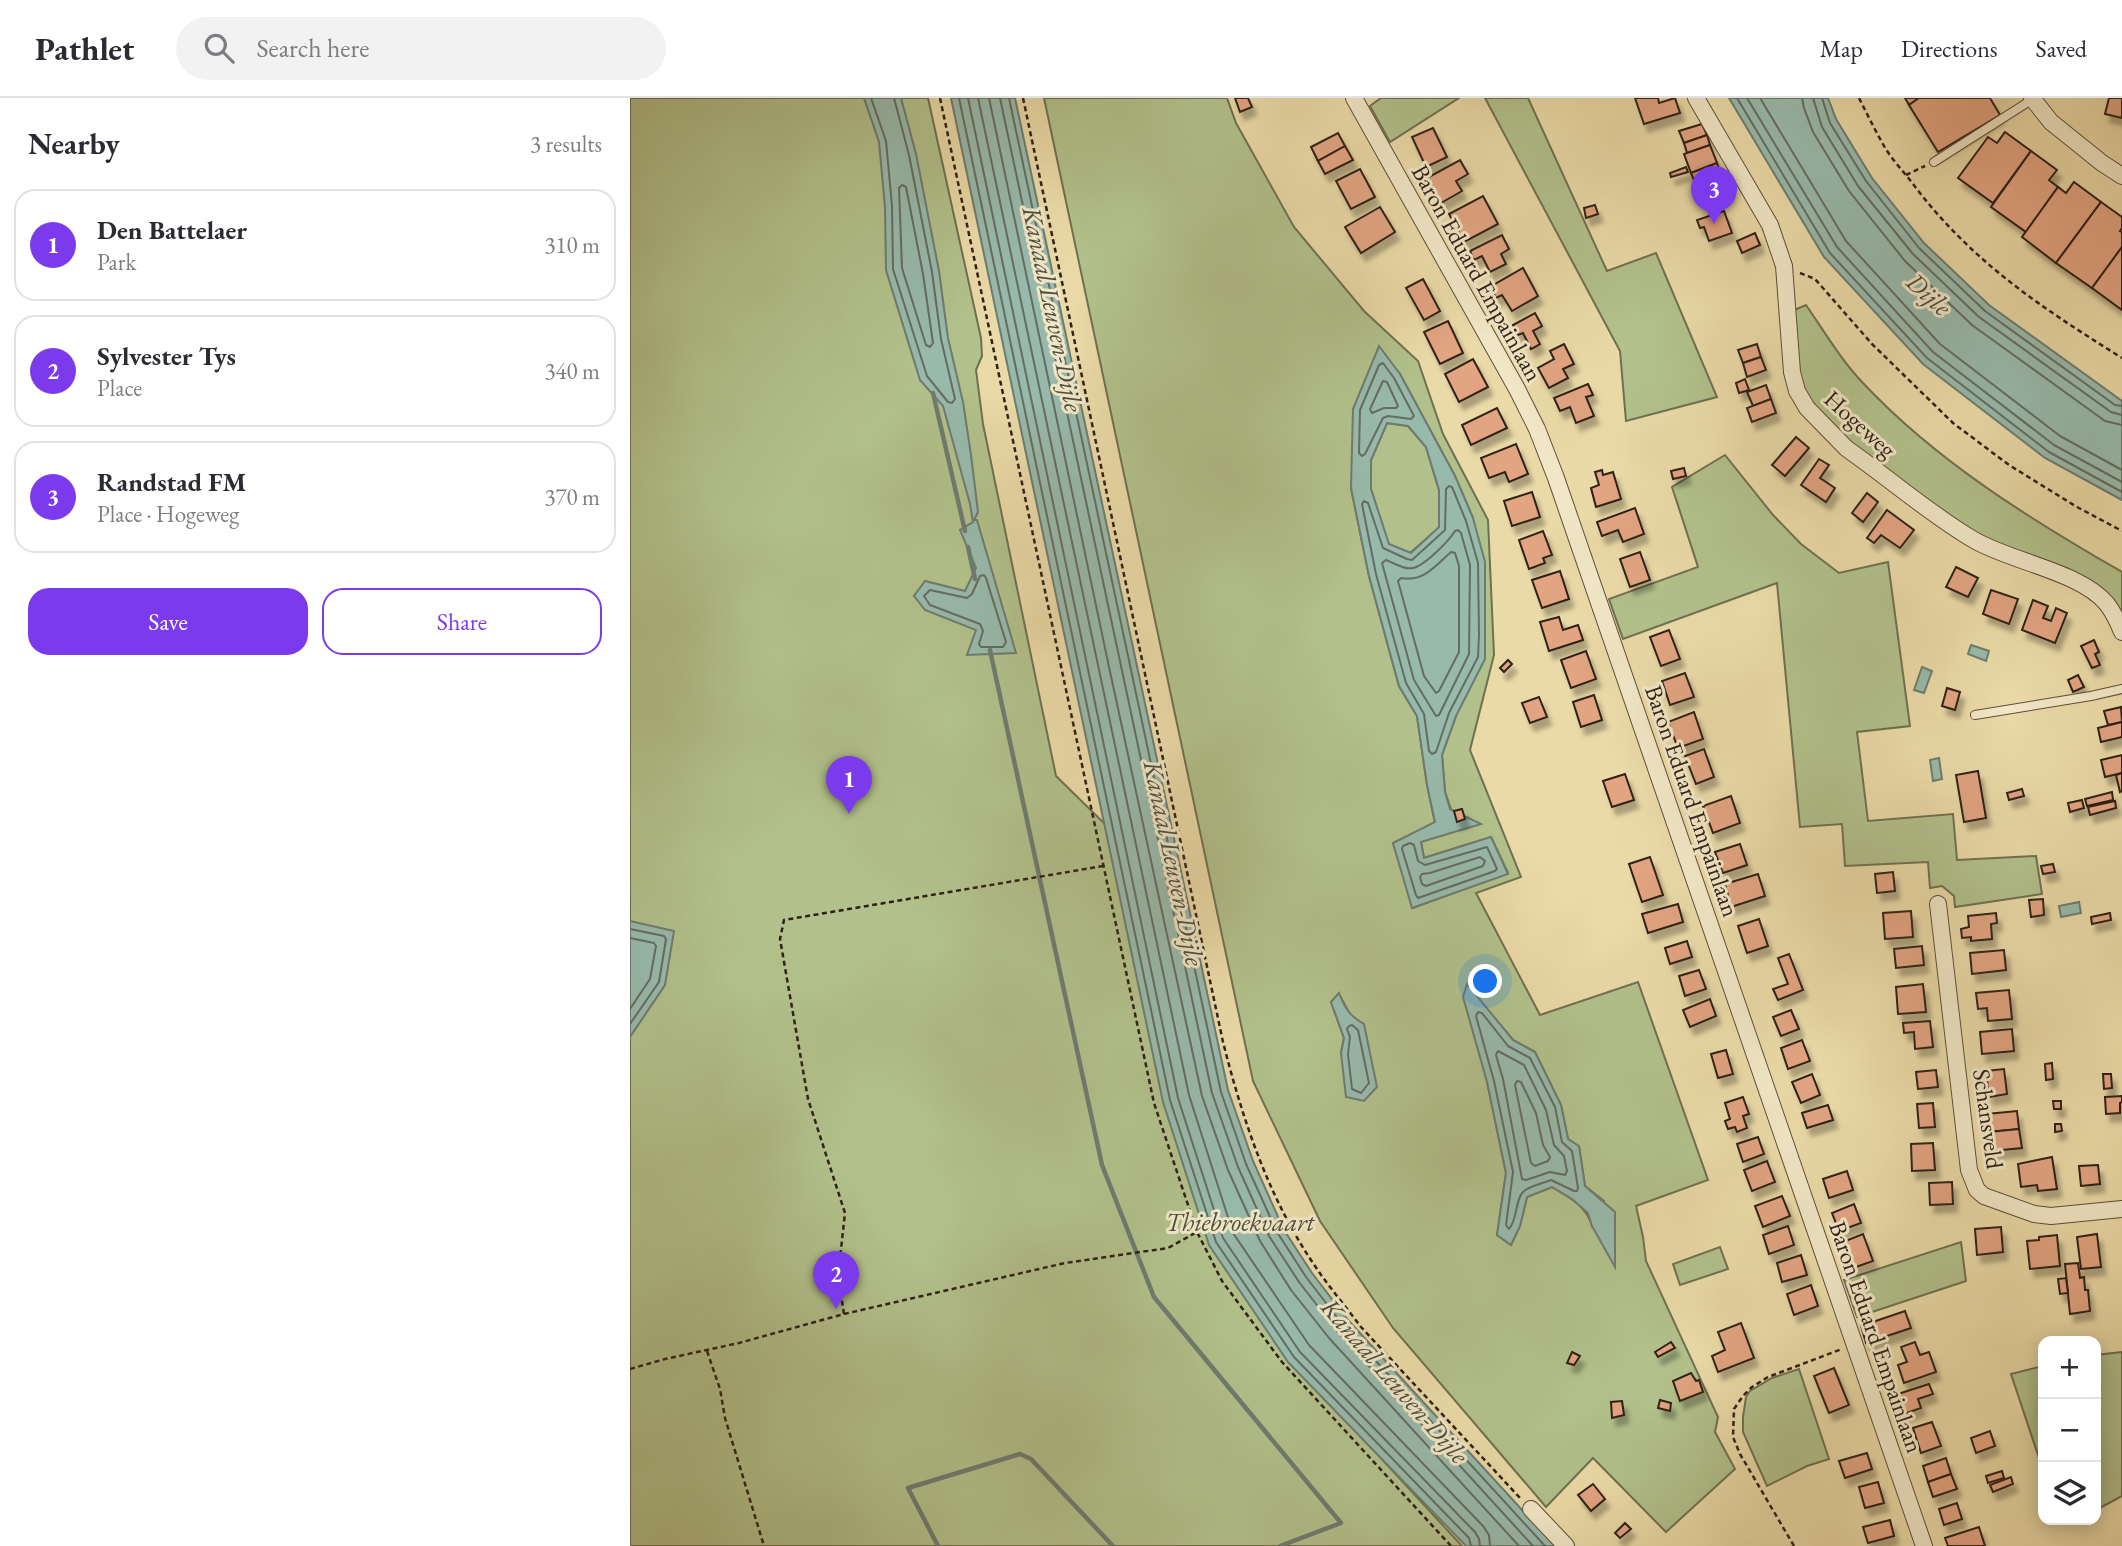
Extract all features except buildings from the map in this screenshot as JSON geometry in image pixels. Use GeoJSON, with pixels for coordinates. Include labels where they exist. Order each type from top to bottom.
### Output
{"type":"FeatureCollection","features":[{"type":"Feature","properties":{"kind":"street","name":"Baron Eduard Empainlaan"},"geometry":{"type":"LineString","coordinates":[[1354,98],[1537,429],[1924,1546]]}},
{"type":"Feature","properties":{"kind":"street","name":"Hogeweg"},"geometry":{"type":"LineString","coordinates":[[1696,98],[1770,225],[1784,266],[1792,372],[1797,391],[1807,408],[1853,454],[1970,538],[2006,556],[2088,587],[2106,602],[2122,632]]}},
{"type":"Feature","properties":{"kind":"street"},"geometry":{"type":"LineString","coordinates":[[2033,98],[2051,122],[2122,176]]}},
{"type":"Feature","properties":{"kind":"street","name":"Schansveld"},"geometry":{"type":"LineString","coordinates":[[1938,905],[1969,1170],[1977,1190],[1984,1196],[2034,1214],[2069,1215],[2122,1209]]}},
{"type":"Feature","properties":{"kind":"street"},"geometry":{"type":"LineString","coordinates":[[1531,1509],[1566,1546]]}},
{"type":"Feature","properties":{"kind":"lane"},"geometry":{"type":"LineString","coordinates":[[1934,162],[2033,98]]}},
{"type":"Feature","properties":{"kind":"lane"},"geometry":{"type":"LineString","coordinates":[[1975,715],[2122,689]]}},
{"type":"Feature","properties":{"kind":"path"},"geometry":{"type":"LineString","coordinates":[[940,98],[1154,1102],[1197,1232],[1222,1281],[1282,1362],[1451,1546]]}},
{"type":"Feature","properties":{"kind":"path"},"geometry":{"type":"LineString","coordinates":[[1023,98],[1223,1042],[1256,1152],[1287,1219],[1315,1266],[1341,1301],[1531,1509]]}},
{"type":"Feature","properties":{"kind":"path"},"geometry":{"type":"LineString","coordinates":[[1859,98],[1885,148],[1923,199],[1967,246],[2005,280],[2122,358]]}},
{"type":"Feature","properties":{"kind":"path"},"geometry":{"type":"LineString","coordinates":[[1906,175],[1934,162]]}},
{"type":"Feature","properties":{"kind":"path"},"geometry":{"type":"LineString","coordinates":[[1784,266],[1815,279],[1872,344],[1953,423],[2009,465],[2122,531]]}},
{"type":"Feature","properties":{"kind":"path"},"geometry":{"type":"LineString","coordinates":[[844,1314],[838,1276],[845,1213],[808,1100],[780,939],[784,920],[1102,866]]}},
{"type":"Feature","properties":{"kind":"path"},"geometry":{"type":"LineString","coordinates":[[630,1369],[844,1314],[1065,1263],[1168,1248],[1197,1232]]}},
{"type":"Feature","properties":{"kind":"path"},"geometry":{"type":"LineString","coordinates":[[1794,1546],[1740,1454],[1733,1437],[1734,1409],[1752,1387],[1768,1377],[1854,1344]]}},
{"type":"Feature","properties":{"kind":"path"},"geometry":{"type":"LineString","coordinates":[[707,1351],[764,1546]]}},
{"type":"Feature","properties":{"kind":"green space"},"geometry":{"type":"Polygon","coordinates":[[[630,98],[928,98],[981,338],[982,356],[976,370],[983,424],[1056,776],[1110,829],[1291,1361],[1462,1546],[630,1546],[630,98]]]}},
{"type":"Feature","properties":{"kind":"green space"},"geometry":{"type":"Polygon","coordinates":[[[1044,98],[1227,98],[1236,123],[1294,227],[1364,311],[1418,361],[1443,434],[1488,520],[1494,655],[1470,750],[1521,877],[1476,893],[1540,1015],[1638,982],[1708,1180],[1636,1206],[1646,1261],[1718,1417],[1715,1432],[1735,1469],[1666,1532],[1593,1458],[1546,1507],[1393,1328],[1320,1221],[1253,1081],[1044,98]],[[1400,374],[1351,488],[1369,576],[1399,686],[1417,716],[1435,823],[1393,843],[1413,908],[1508,873],[1491,837],[1424,858],[1421,842],[1451,809],[1445,792],[1442,755],[1456,716],[1473,518],[1455,476],[1400,374]],[[1467,985],[1506,1173],[1497,1235],[1511,1245],[1520,1226],[1527,1197],[1552,1187],[1581,1207],[1592,1226],[1604,1201],[1585,1186],[1579,1147],[1568,1139],[1561,1105],[1535,1052],[1513,1040],[1467,985]],[[1339,994],[1331,1002],[1344,1038],[1341,1053],[1351,1016],[1339,994]]]}},
{"type":"Feature","properties":{"kind":"green space"},"geometry":{"type":"Polygon","coordinates":[[[1381,98],[1459,98],[1390,142],[1370,106],[1381,98]]]}},
{"type":"Feature","properties":{"kind":"green space"},"geometry":{"type":"Polygon","coordinates":[[[1485,98],[1528,98],[1607,271],[1656,253],[1717,397],[1626,421],[1620,351],[1485,98]]]}},
{"type":"Feature","properties":{"kind":"green space"},"geometry":{"type":"Polygon","coordinates":[[[1806,305],[1855,374],[1921,438],[1985,487],[2122,572],[2122,622],[2115,609],[1986,543],[1836,432],[1800,388],[1792,311],[1806,305]]]}},
{"type":"Feature","properties":{"kind":"green space"},"geometry":{"type":"Polygon","coordinates":[[[1387,423],[1408,426],[1426,447],[1439,490],[1440,527],[1410,553],[1388,544],[1371,489],[1371,460],[1387,423]]]}},
{"type":"Feature","properties":{"kind":"green space"},"geometry":{"type":"Polygon","coordinates":[[[1725,455],[1773,515],[1801,544],[1839,573],[1888,562],[1910,726],[1857,732],[1868,821],[1953,814],[1957,860],[2036,856],[2042,894],[1955,907],[1954,896],[1942,886],[1930,888],[1928,862],[1845,866],[1842,824],[1800,827],[1777,583],[1623,639],[1609,599],[1698,567],[1672,487],[1725,455]]]}},
{"type":"Feature","properties":{"kind":"green space"},"geometry":{"type":"Polygon","coordinates":[[[1961,1242],[1966,1281],[1857,1317],[1844,1280],[1961,1242]]]}},
{"type":"Feature","properties":{"kind":"green space"},"geometry":{"type":"Polygon","coordinates":[[[1720,1247],[1728,1269],[1680,1285],[1673,1264],[1720,1247]]]}},
{"type":"Feature","properties":{"kind":"green space"},"geometry":{"type":"Polygon","coordinates":[[[2122,1352],[2122,1496],[2101,1507],[2101,1399],[2101,1354],[2122,1352]]]}},
{"type":"Feature","properties":{"kind":"green space"},"geometry":{"type":"Polygon","coordinates":[[[2038,1367],[2038,1455],[2011,1374],[2038,1367]]]}},
{"type":"Feature","properties":{"kind":"green space"},"geometry":{"type":"Polygon","coordinates":[[[1799,1369],[1829,1459],[1807,1466],[1767,1486],[1743,1432],[1746,1397],[1750,1391],[1772,1378],[1799,1369]]]}},
{"type":"Feature","properties":{"kind":"water"},"geometry":{"type":"Polygon","coordinates":[[[864,98],[901,98],[916,154],[939,271],[948,338],[963,402],[978,512],[974,520],[977,520],[1016,653],[967,655],[976,630],[925,610],[914,596],[925,581],[965,591],[976,568],[960,530],[973,522],[943,406],[920,380],[886,270],[885,207],[879,142],[864,98]]]}},
{"type":"Feature","properties":{"kind":"water","name":"Thiebroekvaart"},"geometry":{"type":"Polygon","coordinates":[[[951,98],[1015,98],[1228,1090],[1253,1161],[1284,1230],[1312,1273],[1348,1320],[1555,1546],[1466,1546],[1288,1362],[1209,1245],[1163,1102],[951,98]]]}},
{"type":"Feature","properties":{"kind":"water","name":"Dijle"},"geometry":{"type":"Polygon","coordinates":[[[1729,98],[1828,98],[1836,119],[1872,178],[1924,243],[1989,305],[2122,401],[2122,500],[2045,458],[1923,364],[1824,257],[1729,98]]]}},
{"type":"Feature","properties":{"kind":"water"},"geometry":{"type":"Polygon","coordinates":[[[1379,346],[1400,374],[1455,476],[1473,518],[1485,562],[1485,659],[1456,716],[1442,755],[1445,792],[1450,809],[1481,824],[1421,842],[1424,858],[1491,837],[1508,874],[1412,908],[1393,843],[1435,822],[1417,716],[1399,686],[1369,576],[1351,488],[1353,409],[1379,346]],[[1387,423],[1371,460],[1371,489],[1389,544],[1411,553],[1439,527],[1439,490],[1426,447],[1408,426],[1387,423]]]}},
{"type":"Feature","properties":{"kind":"water"},"geometry":{"type":"Polygon","coordinates":[[[1971,645],[1989,651],[1986,661],[1968,654],[1971,645]]]}},
{"type":"Feature","properties":{"kind":"water"},"geometry":{"type":"Polygon","coordinates":[[[1922,667],[1932,671],[1924,693],[1914,690],[1922,667]]]}},
{"type":"Feature","properties":{"kind":"water"},"geometry":{"type":"Polygon","coordinates":[[[1939,758],[1942,779],[1933,781],[1930,760],[1939,758]]]}},
{"type":"Feature","properties":{"kind":"water"},"geometry":{"type":"Polygon","coordinates":[[[2079,902],[2081,913],[2061,917],[2059,906],[2079,902]]]}},
{"type":"Feature","properties":{"kind":"water"},"geometry":{"type":"Polygon","coordinates":[[[630,921],[674,931],[665,985],[630,1037],[630,921]]]}},
{"type":"Feature","properties":{"kind":"water"},"geometry":{"type":"Polygon","coordinates":[[[1467,984],[1513,1040],[1535,1052],[1561,1105],[1568,1139],[1579,1146],[1585,1186],[1615,1212],[1615,1267],[1592,1226],[1588,1213],[1552,1187],[1527,1197],[1520,1226],[1511,1245],[1497,1235],[1506,1173],[1487,1082],[1463,997],[1467,984]]]}},
{"type":"Feature","properties":{"kind":"water"},"geometry":{"type":"Polygon","coordinates":[[[1339,993],[1348,1012],[1364,1024],[1377,1087],[1364,1101],[1346,1097],[1341,1053],[1344,1038],[1331,1002],[1339,993]]]}},
{"type":"Feature","properties":{"kind":"waterway"},"geometry":{"type":"LineString","coordinates":[[933,393],[965,531]]}},
{"type":"Feature","properties":{"kind":"waterway"},"geometry":{"type":"LineString","coordinates":[[968,547],[975,579]]}},
{"type":"Feature","properties":{"kind":"waterway"},"geometry":{"type":"LineString","coordinates":[[990,650],[1102,1165],[1154,1297],[1341,1523],[1280,1546]]}},
{"type":"Feature","properties":{"kind":"waterway"},"geometry":{"type":"LineString","coordinates":[[938,1546],[908,1488],[1020,1454],[1031,1459],[1113,1546]]}},
{"type":"Feature","properties":{"kind":"place","name":"Randstad FM"},"geometry":{"type":"Point","coordinates":[1714,224]}},
{"type":"Feature","properties":{"kind":"place","name":"Den Battelaer"},"geometry":{"type":"Point","coordinates":[849,814]}},
{"type":"Feature","properties":{"kind":"place","name":"Sylvester Tys"},"geometry":{"type":"Point","coordinates":[836,1309]}},
{"type":"Feature","properties":{"kind":"water label","name":"Kanaal Leuven-Dijle"},"geometry":{"type":"Point","coordinates":[1053,309]}},
{"type":"Feature","properties":{"kind":"water label","name":"Kanaal Leuven-Dijle"},"geometry":{"type":"Point","coordinates":[1174,863]}},
{"type":"Feature","properties":{"kind":"water label","name":"Kanaal Leuven-Dijle"},"geometry":{"type":"Point","coordinates":[1395,1381]}}]}
